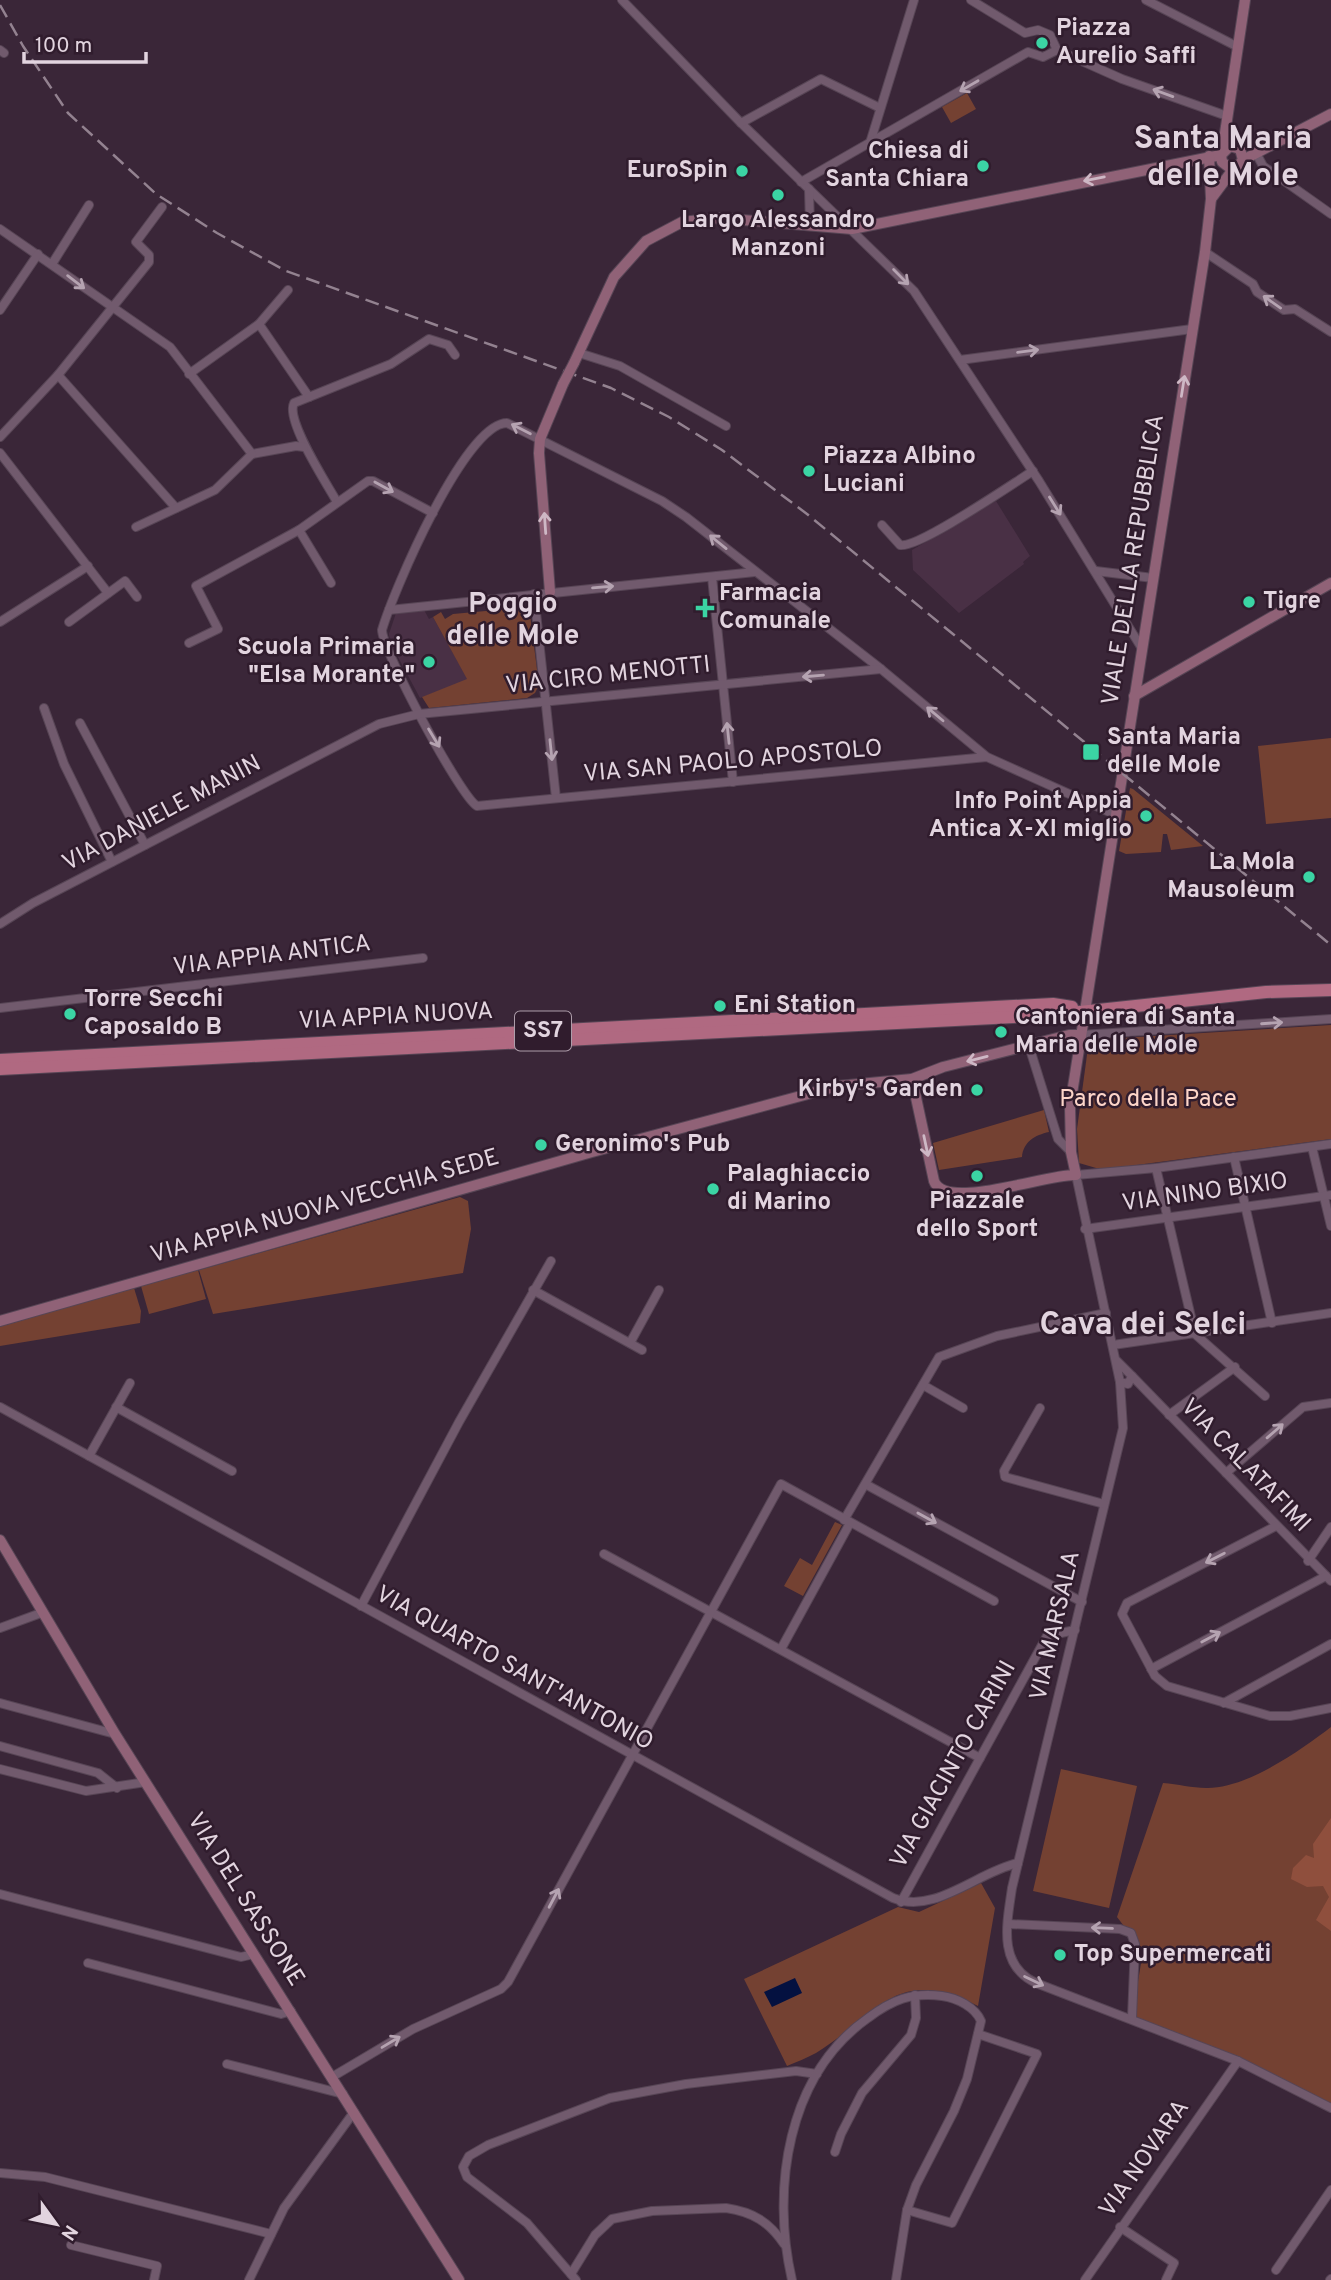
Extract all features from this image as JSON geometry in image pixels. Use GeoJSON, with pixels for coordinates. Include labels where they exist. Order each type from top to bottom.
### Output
{"type":"FeatureCollection","features":[{"type":"Feature","properties":{"kind":"main road","name":"VIA APPIA NUOVA"},"geometry":{"type":"LineString","coordinates":[[0,1069],[1052,1015],[1185,1000],[1331,989]]}},
{"type":"Feature","properties":{"kind":"main road","name":"VIA APPIA NUOVA"},"geometry":{"type":"LineString","coordinates":[[1185,1000],[1331,998]]}},
{"type":"Feature","properties":{"kind":"main road","name":"VIA APPIA NUOVA"},"geometry":{"type":"LineString","coordinates":[[0,1060],[1053,1004],[1086,1010]]}},
{"type":"Feature","properties":{"kind":"street"},"geometry":{"type":"LineString","coordinates":[[622,0],[741,123],[915,291],[1096,571],[1141,647]]}},
{"type":"Feature","properties":{"kind":"street"},"geometry":{"type":"LineString","coordinates":[[870,143],[914,0]]}},
{"type":"Feature","properties":{"kind":"street"},"geometry":{"type":"LineString","coordinates":[[971,0],[1025,33],[1045,32],[1054,38],[1057,50]]}},
{"type":"Feature","properties":{"kind":"street"},"geometry":{"type":"LineString","coordinates":[[1146,0],[1238,47]]}},
{"type":"Feature","properties":{"kind":"street"},"geometry":{"type":"LineString","coordinates":[[1234,168],[1224,165],[1221,154],[1245,0]]}},
{"type":"Feature","properties":{"kind":"street"},"geometry":{"type":"LineString","coordinates":[[801,182],[1028,52],[1043,57],[1057,50]]}},
{"type":"Feature","properties":{"kind":"street"},"geometry":{"type":"LineString","coordinates":[[1057,50],[1122,79],[1227,118]]}},
{"type":"Feature","properties":{"kind":"street"},"geometry":{"type":"LineString","coordinates":[[741,123],[821,79],[880,108]]}},
{"type":"Feature","properties":{"kind":"street"},"geometry":{"type":"LineString","coordinates":[[1211,199],[1243,160],[1331,114]]}},
{"type":"Feature","properties":{"kind":"street"},"geometry":{"type":"LineString","coordinates":[[1227,118],[1243,160]]}},
{"type":"Feature","properties":{"kind":"street"},"geometry":{"type":"LineString","coordinates":[[550,592],[540,439],[614,277],[646,241],[664,230],[699,218],[852,229],[1221,154],[1230,146],[1237,147]]}},
{"type":"Feature","properties":{"kind":"street"},"geometry":{"type":"LineString","coordinates":[[1257,155],[1263,166],[1331,214]]}},
{"type":"Feature","properties":{"kind":"street","name":"VIALE DELLA REPUBBLICA"},"geometry":{"type":"LineString","coordinates":[[1086,1010],[1205,252],[1211,199],[1209,156]]}},
{"type":"Feature","properties":{"kind":"street"},"geometry":{"type":"LineString","coordinates":[[809,189],[810,226]]}},
{"type":"Feature","properties":{"kind":"street"},"geometry":{"type":"LineString","coordinates":[[52,264],[89,205]]}},
{"type":"Feature","properties":{"kind":"street"},"geometry":{"type":"LineString","coordinates":[[0,437],[58,374],[150,260],[136,242],[162,207]]}},
{"type":"Feature","properties":{"kind":"street"},"geometry":{"type":"LineString","coordinates":[[0,229],[111,309],[164,342],[253,454]]}},
{"type":"Feature","properties":{"kind":"street"},"geometry":{"type":"LineString","coordinates":[[1205,252],[1253,284],[1257,292],[1284,310],[1295,309],[1331,332]]}},
{"type":"Feature","properties":{"kind":"street"},"geometry":{"type":"LineString","coordinates":[[0,310],[38,254]]}},
{"type":"Feature","properties":{"kind":"street"},"geometry":{"type":"LineString","coordinates":[[189,374],[259,324],[288,290]]}},
{"type":"Feature","properties":{"kind":"street"},"geometry":{"type":"LineString","coordinates":[[259,324],[309,397]]}},
{"type":"Feature","properties":{"kind":"street"},"geometry":{"type":"LineString","coordinates":[[960,360],[1192,329]]}},
{"type":"Feature","properties":{"kind":"street"},"geometry":{"type":"LineString","coordinates":[[337,502],[304,447],[292,408],[294,404],[391,364],[429,339],[447,345],[455,355]]}},
{"type":"Feature","properties":{"kind":"street"},"geometry":{"type":"LineString","coordinates":[[576,358],[620,366],[726,426]]}},
{"type":"Feature","properties":{"kind":"street"},"geometry":{"type":"LineString","coordinates":[[58,374],[176,508]]}},
{"type":"Feature","properties":{"kind":"street"},"geometry":{"type":"LineString","coordinates":[[419,714],[383,644],[382,630],[433,513],[457,466],[492,427],[507,423],[662,501],[881,669],[987,757],[1116,816]]}},
{"type":"Feature","properties":{"kind":"street"},"geometry":{"type":"LineString","coordinates":[[136,527],[215,490],[253,454],[304,447]]}},
{"type":"Feature","properties":{"kind":"street"},"geometry":{"type":"LineString","coordinates":[[0,453],[108,593]]}},
{"type":"Feature","properties":{"kind":"street"},"geometry":{"type":"LineString","coordinates":[[882,525],[900,545],[911,544],[963,516],[1032,471]]}},
{"type":"Feature","properties":{"kind":"street"},"geometry":{"type":"LineString","coordinates":[[189,643],[218,629],[196,586],[299,530],[371,480],[433,513]]}},
{"type":"Feature","properties":{"kind":"street"},"geometry":{"type":"LineString","coordinates":[[299,530],[331,583]]}},
{"type":"Feature","properties":{"kind":"street"},"geometry":{"type":"LineString","coordinates":[[0,622],[88,566]]}},
{"type":"Feature","properties":{"kind":"street"},"geometry":{"type":"LineString","coordinates":[[1096,571],[1153,578]]}},
{"type":"Feature","properties":{"kind":"street"},"geometry":{"type":"LineString","coordinates":[[389,611],[755,572]]}},
{"type":"Feature","properties":{"kind":"street"},"geometry":{"type":"LineString","coordinates":[[712,577],[733,782]]}},
{"type":"Feature","properties":{"kind":"street"},"geometry":{"type":"LineString","coordinates":[[69,622],[125,581],[137,597]]}},
{"type":"Feature","properties":{"kind":"street"},"geometry":{"type":"LineString","coordinates":[[1134,696],[1331,583]]}},
{"type":"Feature","properties":{"kind":"street"},"geometry":{"type":"LineString","coordinates":[[534,594],[556,798]]}},
{"type":"Feature","properties":{"kind":"street","name":"VIA CIRO MENOTTI"},"geometry":{"type":"LineString","coordinates":[[344,742],[379,724],[419,714],[881,669]]}},
{"type":"Feature","properties":{"kind":"street"},"geometry":{"type":"LineString","coordinates":[[44,708],[64,764],[112,862]]}},
{"type":"Feature","properties":{"kind":"street","name":"VIA SAN PAOLO APOSTOLO"},"geometry":{"type":"LineString","coordinates":[[419,714],[472,803],[483,806],[987,757]]}},
{"type":"Feature","properties":{"kind":"street"},"geometry":{"type":"LineString","coordinates":[[80,723],[145,845]]}},
{"type":"Feature","properties":{"kind":"street","name":"VIA DANIELE MANIN"},"geometry":{"type":"LineString","coordinates":[[0,924],[112,862],[344,742]]}},
{"type":"Feature","properties":{"kind":"street","name":"VIA APPIA ANTICA"},"geometry":{"type":"LineString","coordinates":[[0,1008],[423,958]]}},
{"type":"Feature","properties":{"kind":"street"},"geometry":{"type":"LineString","coordinates":[[1086,1010],[1075,1035],[1070,1105],[1071,1152],[1085,1229],[1116,1360],[1127,1381]]}},
{"type":"Feature","properties":{"kind":"street"},"geometry":{"type":"LineString","coordinates":[[1075,1035],[1331,1019]]}},
{"type":"Feature","properties":{"kind":"street","name":"VIA APPIA NUOVA VECCHIA SEDE"},"geometry":{"type":"LineString","coordinates":[[0,1321],[592,1152],[831,1088],[912,1079],[943,1068],[1075,1035]]}},
{"type":"Feature","properties":{"kind":"street"},"geometry":{"type":"LineString","coordinates":[[1029,1046],[1058,1139],[1071,1152]]}},
{"type":"Feature","properties":{"kind":"street"},"geometry":{"type":"LineString","coordinates":[[912,1079],[934,1181],[940,1190],[951,1194],[1020,1186],[1053,1177],[1156,1168],[1331,1144]]}},
{"type":"Feature","properties":{"kind":"street"},"geometry":{"type":"LineString","coordinates":[[1312,1147],[1327,1196],[1331,1226]]}},
{"type":"Feature","properties":{"kind":"street"},"geometry":{"type":"LineString","coordinates":[[1053,1177],[1071,1152]]}},
{"type":"Feature","properties":{"kind":"street"},"geometry":{"type":"LineString","coordinates":[[1234,1157],[1272,1323]]}},
{"type":"Feature","properties":{"kind":"street"},"geometry":{"type":"LineString","coordinates":[[1156,1168],[1195,1334],[1265,1396]]}},
{"type":"Feature","properties":{"kind":"street","name":"VIA NINO BIXIO"},"geometry":{"type":"LineString","coordinates":[[1085,1229],[1327,1196]]}},
{"type":"Feature","properties":{"kind":"street"},"geometry":{"type":"LineString","coordinates":[[361,1606],[551,1261]]}},
{"type":"Feature","properties":{"kind":"street"},"geometry":{"type":"LineString","coordinates":[[533,1290],[642,1350]]}},
{"type":"Feature","properties":{"kind":"street"},"geometry":{"type":"LineString","coordinates":[[630,1343],[659,1290]]}},
{"type":"Feature","properties":{"kind":"street"},"geometry":{"type":"LineString","coordinates":[[781,1649],[936,1361],[946,1354],[997,1336],[1105,1313]]}},
{"type":"Feature","properties":{"kind":"street"},"geometry":{"type":"LineString","coordinates":[[1113,1345],[1331,1313]]}},
{"type":"Feature","properties":{"kind":"street","name":"VIA CALATAFIMI"},"geometry":{"type":"LineString","coordinates":[[1116,1360],[1127,1381],[1169,1415],[1328,1579]]}},
{"type":"Feature","properties":{"kind":"street"},"geometry":{"type":"LineString","coordinates":[[1169,1415],[1235,1367]]}},
{"type":"Feature","properties":{"kind":"street","name":"VIA MARSALA"},"geometry":{"type":"LineString","coordinates":[[1127,1381],[1122,1396],[1123,1428],[1018,1863],[1008,1924],[1011,1960],[1024,1977],[1238,2061],[1331,2108]]}},
{"type":"Feature","properties":{"kind":"street"},"geometry":{"type":"LineString","coordinates":[[89,1456],[130,1383]]}},
{"type":"Feature","properties":{"kind":"street"},"geometry":{"type":"LineString","coordinates":[[923,1385],[963,1408]]}},
{"type":"Feature","properties":{"kind":"street"},"geometry":{"type":"LineString","coordinates":[[1226,1474],[1303,1407],[1331,1403]]}},
{"type":"Feature","properties":{"kind":"street","name":"VIA QUARTO SANT'ANTONIO"},"geometry":{"type":"LineString","coordinates":[[0,1406],[901,1902]]}},
{"type":"Feature","properties":{"kind":"street"},"geometry":{"type":"LineString","coordinates":[[116,1407],[232,1471]]}},
{"type":"Feature","properties":{"kind":"street"},"geometry":{"type":"LineString","coordinates":[[1040,1408],[1004,1471],[1005,1477],[1104,1504]]}},
{"type":"Feature","properties":{"kind":"street"},"geometry":{"type":"LineString","coordinates":[[332,2077],[402,2035],[501,1989],[508,1982],[781,1484],[994,1601]]}},
{"type":"Feature","properties":{"kind":"street"},"geometry":{"type":"LineString","coordinates":[[867,1485],[1082,1602]]}},
{"type":"Feature","properties":{"kind":"street"},"geometry":{"type":"LineString","coordinates":[[1276,1527],[1126,1604],[1122,1614],[1151,1669],[1165,1685],[1277,1717],[1331,1708]]}},
{"type":"Feature","properties":{"kind":"street"},"geometry":{"type":"LineString","coordinates":[[1308,1560],[1331,1527]]}},
{"type":"Feature","properties":{"kind":"street","name":"VIA DEL SASSONE"},"geometry":{"type":"LineString","coordinates":[[0,1540],[115,1734],[459,2280]]}},
{"type":"Feature","properties":{"kind":"street"},"geometry":{"type":"LineString","coordinates":[[604,1554],[980,1758]]}},
{"type":"Feature","properties":{"kind":"street"},"geometry":{"type":"LineString","coordinates":[[1151,1669],[1328,1579]]}},
{"type":"Feature","properties":{"kind":"street"},"geometry":{"type":"LineString","coordinates":[[0,1628],[41,1613]]}},
{"type":"Feature","properties":{"kind":"street","name":"VIA GIACINTO CARINI"},"geometry":{"type":"LineString","coordinates":[[901,1902],[1047,1635],[1075,1630]]}},
{"type":"Feature","properties":{"kind":"street"},"geometry":{"type":"LineString","coordinates":[[1224,1703],[1331,1644]]}},
{"type":"Feature","properties":{"kind":"street"},"geometry":{"type":"LineString","coordinates":[[0,1703],[115,1734]]}},
{"type":"Feature","properties":{"kind":"street"},"geometry":{"type":"LineString","coordinates":[[0,1746],[98,1773],[117,1787]]}},
{"type":"Feature","properties":{"kind":"street"},"geometry":{"type":"LineString","coordinates":[[0,1769],[86,1791],[146,1782]]}},
{"type":"Feature","properties":{"kind":"street"},"geometry":{"type":"LineString","coordinates":[[901,1902],[912,1904],[927,1901],[998,1868],[1018,1863]]}},
{"type":"Feature","properties":{"kind":"street"},"geometry":{"type":"LineString","coordinates":[[0,1894],[241,1957],[254,1954]]}},
{"type":"Feature","properties":{"kind":"street"},"geometry":{"type":"LineString","coordinates":[[1008,1924],[1120,1929],[1131,1933],[1135,1944],[1132,2018]]}},
{"type":"Feature","properties":{"kind":"street"},"geometry":{"type":"LineString","coordinates":[[88,1963],[282,2014],[290,2011]]}},
{"type":"Feature","properties":{"kind":"street"},"geometry":{"type":"LineString","coordinates":[[835,2152],[862,2092],[912,2032],[916,2018],[915,1995]]}},
{"type":"Feature","properties":{"kind":"street"},"geometry":{"type":"LineString","coordinates":[[792,2280],[782,2202],[789,2148],[817,2074],[828,2055],[859,2024],[889,2002],[915,1995],[931,1995],[961,2002],[978,2014],[981,2021],[954,2111],[916,2185],[908,2210],[896,2280]]}},
{"type":"Feature","properties":{"kind":"street"},"geometry":{"type":"LineString","coordinates":[[908,2210],[952,2223],[1037,2054],[978,2034]]}},
{"type":"Feature","properties":{"kind":"street","name":"VIA NOVARA"},"geometry":{"type":"LineString","coordinates":[[1084,2280],[1238,2061]]}},
{"type":"Feature","properties":{"kind":"street"},"geometry":{"type":"LineString","coordinates":[[227,2064],[344,2095]]}},
{"type":"Feature","properties":{"kind":"street"},"geometry":{"type":"LineString","coordinates":[[786,2246],[769,2224],[740,2210],[714,2208],[626,2214],[600,2228],[574,2277],[527,2223],[467,2177],[463,2167],[469,2156],[537,2125],[618,2096],[796,2071],[817,2074]]}},
{"type":"Feature","properties":{"kind":"street"},"geometry":{"type":"LineString","coordinates":[[249,2280],[291,2196],[354,2112]]}},
{"type":"Feature","properties":{"kind":"street"},"geometry":{"type":"LineString","coordinates":[[0,2173],[45,2177],[271,2234]]}},
{"type":"Feature","properties":{"kind":"street"},"geometry":{"type":"LineString","coordinates":[[1276,2270],[1331,2190]]}},
{"type":"Feature","properties":{"kind":"street"},"geometry":{"type":"LineString","coordinates":[[1120,2227],[1174,2263],[1168,2279]]}},
{"type":"Feature","properties":{"kind":"street"},"geometry":{"type":"LineString","coordinates":[[71,2245],[157,2266],[154,2280]]}},
{"type":"Feature","properties":{"kind":"shaded area"},"geometry":{"type":"Polygon","coordinates":[[[996,501],[1030,556],[1024,564],[959,613],[913,570],[912,550],[996,501]]]}},
{"type":"Feature","properties":{"kind":"shaded area","name":"Scuola Primaria \"Elsa Morante\""},"geometry":{"type":"Polygon","coordinates":[[[424,610],[429,619],[433,617],[468,680],[420,698],[391,644],[389,634],[396,613],[424,610]]]}},
{"type":"Feature","properties":{"kind":"shaded area"},"geometry":{"type":"Polygon","coordinates":[[[1331,1818],[1331,1931],[1316,1920],[1329,1897],[1323,1886],[1307,1887],[1291,1879],[1293,1868],[1306,1855],[1314,1858],[1313,1844],[1331,1818]]]}},
{"type":"Feature","properties":{"kind":"shaded area"},"geometry":{"type":"Polygon","coordinates":[[[795,1978],[802,1993],[772,2007],[764,1992],[795,1978]]]}},
{"type":"Feature","properties":{"kind":"green space"},"geometry":{"type":"Polygon","coordinates":[[[967,93],[976,109],[951,123],[942,107],[967,93]]]}},
{"type":"Feature","properties":{"kind":"green space"},"geometry":{"type":"Polygon","coordinates":[[[529,607],[539,685],[535,693],[527,698],[429,708],[422,697],[467,679],[433,617],[441,612],[445,619],[453,614],[529,607]]]}},
{"type":"Feature","properties":{"kind":"green space"},"geometry":{"type":"Polygon","coordinates":[[[1331,738],[1331,818],[1266,824],[1258,746],[1331,738]]]}},
{"type":"Feature","properties":{"kind":"green space"},"geometry":{"type":"Polygon","coordinates":[[[1130,788],[1203,846],[1171,850],[1167,834],[1163,834],[1161,852],[1126,854],[1119,851],[1130,788]]]}},
{"type":"Feature","properties":{"kind":"green space","name":"Parco della Pace"},"geometry":{"type":"Polygon","coordinates":[[[1331,1025],[1331,1139],[1114,1168],[1096,1168],[1079,1163],[1077,1129],[1089,1040],[1331,1025]]]}},
{"type":"Feature","properties":{"kind":"green space"},"geometry":{"type":"Polygon","coordinates":[[[1044,1110],[1049,1132],[1031,1140],[1022,1157],[939,1170],[933,1143],[1044,1110]]]}},
{"type":"Feature","properties":{"kind":"green space"},"geometry":{"type":"Polygon","coordinates":[[[460,1197],[468,1201],[471,1229],[463,1273],[213,1314],[199,1270],[460,1197]]]}},
{"type":"Feature","properties":{"kind":"green space"},"geometry":{"type":"Polygon","coordinates":[[[198,1270],[206,1299],[149,1314],[141,1286],[198,1270]]]}},
{"type":"Feature","properties":{"kind":"green space"},"geometry":{"type":"Polygon","coordinates":[[[134,1288],[141,1311],[140,1323],[0,1346],[0,1325],[134,1288]]]}},
{"type":"Feature","properties":{"kind":"green space"},"geometry":{"type":"Polygon","coordinates":[[[835,1522],[842,1525],[803,1596],[784,1586],[800,1558],[812,1565],[835,1522]]]}},
{"type":"Feature","properties":{"kind":"green space"},"geometry":{"type":"Polygon","coordinates":[[[1331,1727],[1331,2108],[1132,2018],[1143,1951],[1117,1917],[1163,1783],[1206,1788],[1238,1782],[1289,1757],[1331,1727]]]}},
{"type":"Feature","properties":{"kind":"green space"},"geometry":{"type":"Polygon","coordinates":[[[1061,1769],[1137,1786],[1109,1908],[1033,1891],[1061,1769]]]}},
{"type":"Feature","properties":{"kind":"green space"},"geometry":{"type":"Polygon","coordinates":[[[981,1883],[995,1908],[978,2006],[950,1994],[927,1990],[907,1992],[873,2010],[816,2053],[787,2066],[744,1979],[898,1907],[919,1912],[981,1883]]]}},
{"type":"Feature","properties":{"kind":"railway"},"geometry":{"type":"LineString","coordinates":[[0,5],[23,46],[68,113],[156,194],[217,233],[286,271],[611,388],[669,417],[722,450],[807,514],[1331,945]]}},
{"type":"Feature","properties":{"kind":"place","name":"Piazza Aurelio Saffi"},"geometry":{"type":"Point","coordinates":[1042,43]}},
{"type":"Feature","properties":{"kind":"place","name":"Chiesa di Santa Chiara"},"geometry":{"type":"Point","coordinates":[983,166]}},
{"type":"Feature","properties":{"kind":"place","name":"EuroSpin"},"geometry":{"type":"Point","coordinates":[742,171]}},
{"type":"Feature","properties":{"kind":"place","name":"Largo Alessandro Manzoni"},"geometry":{"type":"Point","coordinates":[778,195]}},
{"type":"Feature","properties":{"kind":"place","name":"Piazza Albino Luciani"},"geometry":{"type":"Point","coordinates":[809,471]}},
{"type":"Feature","properties":{"kind":"place","name":"Tigre"},"geometry":{"type":"Point","coordinates":[1249,602]}},
{"type":"Feature","properties":{"kind":"place","name":"Farmacia Comunale"},"geometry":{"type":"Point","coordinates":[705,608]}},
{"type":"Feature","properties":{"kind":"place","name":"Scuola Primaria \"Elsa Morante\""},"geometry":{"type":"Point","coordinates":[429,662]}},
{"type":"Feature","properties":{"kind":"place","name":"Santa Maria delle Mole"},"geometry":{"type":"Point","coordinates":[1091,752]}},
{"type":"Feature","properties":{"kind":"place","name":"Info Point Appia Antica X-XI miglio"},"geometry":{"type":"Point","coordinates":[1146,816]}},
{"type":"Feature","properties":{"kind":"place","name":"La Mola Mausoleum"},"geometry":{"type":"Point","coordinates":[1309,877]}},
{"type":"Feature","properties":{"kind":"place","name":"Eni Station"},"geometry":{"type":"Point","coordinates":[720,1006]}},
{"type":"Feature","properties":{"kind":"place","name":"Torre Secchi Caposaldo B"},"geometry":{"type":"Point","coordinates":[70,1014]}},
{"type":"Feature","properties":{"kind":"place","name":"Cantoniera di Santa Maria delle Mole"},"geometry":{"type":"Point","coordinates":[1001,1032]}},
{"type":"Feature","properties":{"kind":"place","name":"Kirby's Garden"},"geometry":{"type":"Point","coordinates":[977,1090]}},
{"type":"Feature","properties":{"kind":"place","name":"Geronimo's Pub"},"geometry":{"type":"Point","coordinates":[541,1145]}},
{"type":"Feature","properties":{"kind":"place","name":"Piazzale dello Sport"},"geometry":{"type":"Point","coordinates":[977,1176]}},
{"type":"Feature","properties":{"kind":"place","name":"Palaghiaccio di Marino"},"geometry":{"type":"Point","coordinates":[713,1189]}},
{"type":"Feature","properties":{"kind":"place","name":"Top Supermercati"},"geometry":{"type":"Point","coordinates":[1060,1955]}},
{"type":"Feature","properties":{"kind":"district","name":"Santa Maria delle Mole"},"geometry":{"type":"Point","coordinates":[1223,158]}},
{"type":"Feature","properties":{"kind":"district","name":"Poggio delle Mole"},"geometry":{"type":"Point","coordinates":[513,621]}},
{"type":"Feature","properties":{"kind":"district","name":"Cava dei Selci"},"geometry":{"type":"Point","coordinates":[1143,1326]}}]}
